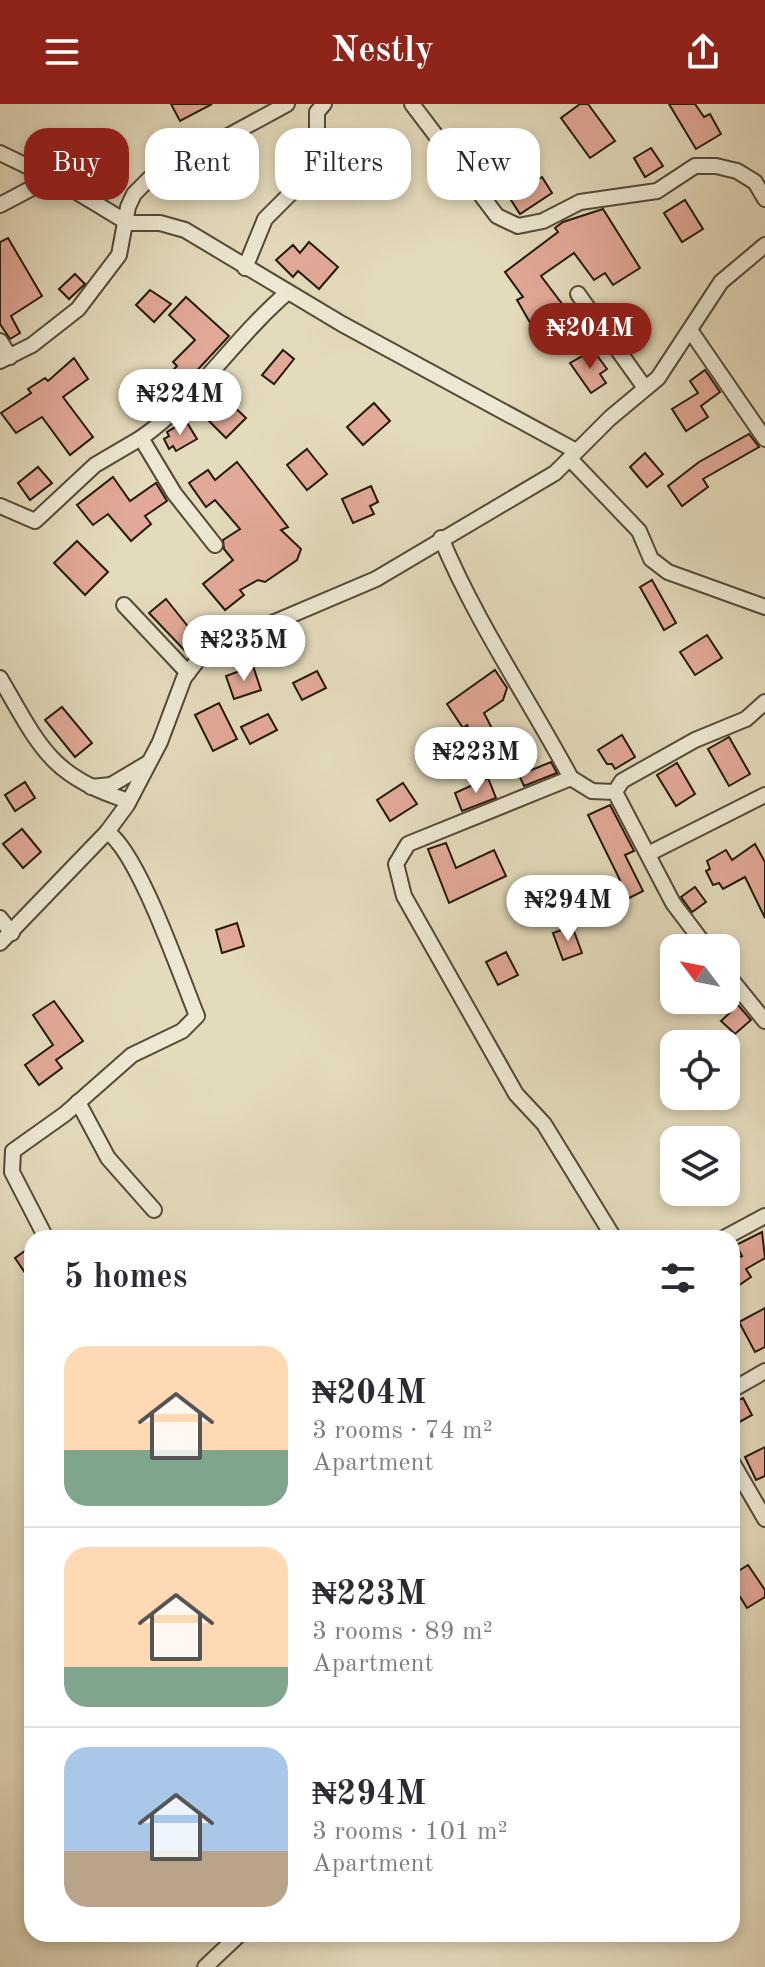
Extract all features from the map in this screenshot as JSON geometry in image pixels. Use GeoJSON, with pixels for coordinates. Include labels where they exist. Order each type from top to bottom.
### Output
{"type":"FeatureCollection","features":[{"type":"Feature","properties":{"kind":"street"},"geometry":{"type":"LineString","coordinates":[[0,341],[5,359],[32,345],[78,309],[119,255],[128,223],[128,207],[134,194],[149,179],[269,108],[287,104]]}},
{"type":"Feature","properties":{"kind":"street"},"geometry":{"type":"LineString","coordinates":[[245,268],[265,219],[294,190],[317,132],[317,112],[324,104]]}},
{"type":"Feature","properties":{"kind":"street"},"geometry":{"type":"LineString","coordinates":[[412,104],[497,216],[518,226],[543,221],[580,202],[657,191],[695,166],[716,166],[737,171],[755,182],[765,199]]}},
{"type":"Feature","properties":{"kind":"street"},"geometry":{"type":"LineString","coordinates":[[0,153],[24,165]]}},
{"type":"Feature","properties":{"kind":"street"},"geometry":{"type":"LineString","coordinates":[[0,205],[24,192]]}},
{"type":"Feature","properties":{"kind":"street"},"geometry":{"type":"LineString","coordinates":[[89,200],[128,223],[148,221],[173,226],[574,456],[639,531],[651,559],[668,572],[764,604]]}},
{"type":"Feature","properties":{"kind":"street"},"geometry":{"type":"LineString","coordinates":[[0,943],[107,832],[129,801],[188,673],[216,647],[361,586],[534,486],[574,456],[658,378],[721,282],[765,245]]}},
{"type":"Feature","properties":{"kind":"street"},"geometry":{"type":"LineString","coordinates":[[0,506],[35,521],[95,465],[169,418],[258,318],[288,292]]}},
{"type":"Feature","properties":{"kind":"street"},"geometry":{"type":"LineString","coordinates":[[578,294],[645,388]]}},
{"type":"Feature","properties":{"kind":"street"},"geometry":{"type":"LineString","coordinates":[[690,330],[765,439]]}},
{"type":"Feature","properties":{"kind":"street"},"geometry":{"type":"LineString","coordinates":[[141,438],[174,493],[215,545]]}},
{"type":"Feature","properties":{"kind":"street"},"geometry":{"type":"LineString","coordinates":[[441,538],[466,597],[530,701],[571,778],[592,791],[615,792]]}},
{"type":"Feature","properties":{"kind":"street"},"geometry":{"type":"LineString","coordinates":[[124,605],[188,673]]}},
{"type":"Feature","properties":{"kind":"street"},"geometry":{"type":"LineString","coordinates":[[0,678],[48,756],[77,781],[129,801]]}},
{"type":"Feature","properties":{"kind":"street"},"geometry":{"type":"LineString","coordinates":[[615,792],[622,781],[695,740],[746,719],[765,702]]}},
{"type":"Feature","properties":{"kind":"street"},"geometry":{"type":"LineString","coordinates":[[90,787],[111,785],[148,763]]}},
{"type":"Feature","properties":{"kind":"street"},"geometry":{"type":"LineString","coordinates":[[571,778],[408,844],[396,864],[404,896],[516,1094],[544,1124],[609,1230]]}},
{"type":"Feature","properties":{"kind":"street"},"geometry":{"type":"LineString","coordinates":[[615,792],[650,853],[673,903],[696,934]]}},
{"type":"Feature","properties":{"kind":"street"},"geometry":{"type":"LineString","coordinates":[[650,853],[765,795]]}},
{"type":"Feature","properties":{"kind":"street"},"geometry":{"type":"LineString","coordinates":[[42,1230],[12,1172],[13,1151],[78,1102],[132,1055],[159,1045],[182,1031],[197,1016],[132,863],[115,837],[107,832]]}},
{"type":"Feature","properties":{"kind":"street"},"geometry":{"type":"LineString","coordinates":[[0,918],[12,933]]}},
{"type":"Feature","properties":{"kind":"street"},"geometry":{"type":"LineString","coordinates":[[740,990],[765,1021]]}},
{"type":"Feature","properties":{"kind":"street"},"geometry":{"type":"LineString","coordinates":[[78,1102],[108,1158],[154,1210]]}},
{"type":"Feature","properties":{"kind":"street"},"geometry":{"type":"LineString","coordinates":[[739,1230],[765,1216]]}},
{"type":"Feature","properties":{"kind":"street"},"geometry":{"type":"LineString","coordinates":[[740,1385],[765,1371]]}},
{"type":"Feature","properties":{"kind":"street"},"geometry":{"type":"LineString","coordinates":[[740,1476],[765,1519]]}},
{"type":"Feature","properties":{"kind":"street"},"geometry":{"type":"LineString","coordinates":[[205,1967],[232,1942]]}},
{"type":"Feature","properties":{"kind":"building"},"geometry":{"type":"Polygon","coordinates":[[[171,104],[212,104],[180,121],[171,104]]]}},
{"type":"Feature","properties":{"kind":"building"},"geometry":{"type":"Polygon","coordinates":[[[580,104],[588,104],[615,141],[590,158],[561,118],[580,104]]]}},
{"type":"Feature","properties":{"kind":"building"},"geometry":{"type":"Polygon","coordinates":[[[669,104],[695,104],[704,117],[710,114],[721,134],[696,149],[669,104]]]}},
{"type":"Feature","properties":{"kind":"building"},"geometry":{"type":"Polygon","coordinates":[[[651,148],[663,166],[645,177],[634,158],[651,148]]]}},
{"type":"Feature","properties":{"kind":"building"},"geometry":{"type":"Polygon","coordinates":[[[540,178],[552,193],[520,214],[511,200],[540,200],[540,178]]]}},
{"type":"Feature","properties":{"kind":"building"},"geometry":{"type":"Polygon","coordinates":[[[685,200],[703,229],[682,242],[664,213],[685,200]]]}},
{"type":"Feature","properties":{"kind":"building"},"geometry":{"type":"Polygon","coordinates":[[[603,209],[640,268],[613,285],[605,273],[594,280],[574,253],[541,276],[572,317],[540,340],[517,300],[523,297],[505,272],[558,232],[555,228],[563,222],[603,209]]]}},
{"type":"Feature","properties":{"kind":"building"},"geometry":{"type":"Polygon","coordinates":[[[8,238],[42,296],[11,316],[20,333],[10,339],[0,324],[0,242],[8,238]]]}},
{"type":"Feature","properties":{"kind":"building"},"geometry":{"type":"Polygon","coordinates":[[[309,242],[338,267],[319,289],[298,271],[293,277],[276,260],[293,245],[300,253],[309,242]]]}},
{"type":"Feature","properties":{"kind":"building"},"geometry":{"type":"Polygon","coordinates":[[[75,274],[85,284],[69,299],[59,289],[75,274]]]}},
{"type":"Feature","properties":{"kind":"building"},"geometry":{"type":"Polygon","coordinates":[[[150,290],[171,304],[154,322],[136,305],[150,290]]]}},
{"type":"Feature","properties":{"kind":"building"},"geometry":{"type":"Polygon","coordinates":[[[186,297],[229,336],[177,392],[164,380],[177,366],[173,362],[195,340],[169,315],[186,297]]]}},
{"type":"Feature","properties":{"kind":"building"},"geometry":{"type":"Polygon","coordinates":[[[283,350],[294,359],[274,384],[262,375],[283,350]]]}},
{"type":"Feature","properties":{"kind":"building"},"geometry":{"type":"Polygon","coordinates":[[[593,350],[607,369],[600,374],[606,383],[591,393],[570,363],[593,350]]]}},
{"type":"Feature","properties":{"kind":"building"},"geometry":{"type":"Polygon","coordinates":[[[74,358],[88,379],[63,397],[93,437],[70,455],[42,417],[16,433],[1,413],[31,393],[28,389],[45,378],[48,381],[74,358]]]}},
{"type":"Feature","properties":{"kind":"building"},"geometry":{"type":"Polygon","coordinates":[[[705,370],[720,392],[701,406],[708,417],[686,431],[672,409],[698,393],[690,381],[705,370]]]}},
{"type":"Feature","properties":{"kind":"building"},"geometry":{"type":"Polygon","coordinates":[[[212,386],[246,418],[226,438],[194,406],[212,386]]]}},
{"type":"Feature","properties":{"kind":"building"},"geometry":{"type":"Polygon","coordinates":[[[374,403],[390,421],[363,445],[347,427],[374,403]]]}},
{"type":"Feature","properties":{"kind":"building"},"geometry":{"type":"Polygon","coordinates":[[[186,421],[197,439],[176,451],[173,446],[169,449],[164,439],[169,436],[167,432],[186,421]]]}},
{"type":"Feature","properties":{"kind":"building"},"geometry":{"type":"Polygon","coordinates":[[[749,434],[759,447],[703,479],[708,487],[682,506],[668,486],[699,462],[749,434]]]}},
{"type":"Feature","properties":{"kind":"building"},"geometry":{"type":"Polygon","coordinates":[[[307,449],[327,474],[307,490],[287,465],[307,449]]]}},
{"type":"Feature","properties":{"kind":"building"},"geometry":{"type":"Polygon","coordinates":[[[645,453],[663,474],[647,487],[630,467],[645,453]]]}},
{"type":"Feature","properties":{"kind":"building"},"geometry":{"type":"Polygon","coordinates":[[[237,462],[288,527],[281,530],[301,549],[297,560],[265,582],[258,580],[240,590],[244,595],[225,610],[203,584],[233,560],[224,549],[223,540],[240,529],[215,500],[206,507],[189,483],[208,470],[215,480],[237,462]]]}},
{"type":"Feature","properties":{"kind":"building"},"geometry":{"type":"Polygon","coordinates":[[[38,467],[52,483],[30,500],[18,483],[38,467]]]}},
{"type":"Feature","properties":{"kind":"building"},"geometry":{"type":"Polygon","coordinates":[[[113,477],[130,501],[156,483],[167,501],[145,516],[151,524],[131,541],[108,514],[93,525],[77,505],[113,477]]]}},
{"type":"Feature","properties":{"kind":"building"},"geometry":{"type":"Polygon","coordinates":[[[371,486],[378,502],[370,506],[374,514],[353,523],[342,499],[371,486]]]}},
{"type":"Feature","properties":{"kind":"building"},"geometry":{"type":"Polygon","coordinates":[[[77,541],[108,572],[85,595],[54,563],[77,541]]]}},
{"type":"Feature","properties":{"kind":"building"},"geometry":{"type":"Polygon","coordinates":[[[652,580],[676,623],[664,630],[640,587],[652,580]]]}},
{"type":"Feature","properties":{"kind":"building"},"geometry":{"type":"Polygon","coordinates":[[[166,599],[202,644],[188,654],[149,613],[166,599]]]}},
{"type":"Feature","properties":{"kind":"building"},"geometry":{"type":"Polygon","coordinates":[[[707,635],[722,658],[695,675],[680,652],[707,635]]]}},
{"type":"Feature","properties":{"kind":"building"},"geometry":{"type":"Polygon","coordinates":[[[253,666],[261,690],[234,699],[226,676],[253,666]]]}},
{"type":"Feature","properties":{"kind":"building"},"geometry":{"type":"Polygon","coordinates":[[[495,670],[507,688],[503,700],[484,713],[499,742],[480,752],[467,725],[463,728],[447,704],[495,670]]]}},
{"type":"Feature","properties":{"kind":"building"},"geometry":{"type":"Polygon","coordinates":[[[317,671],[326,688],[302,700],[293,683],[317,671]]]}},
{"type":"Feature","properties":{"kind":"building"},"geometry":{"type":"Polygon","coordinates":[[[219,703],[237,739],[213,751],[195,715],[219,703]]]}},
{"type":"Feature","properties":{"kind":"building"},"geometry":{"type":"Polygon","coordinates":[[[62,707],[92,743],[75,757],[45,720],[62,707]]]}},
{"type":"Feature","properties":{"kind":"building"},"geometry":{"type":"Polygon","coordinates":[[[268,714],[277,730],[250,744],[241,727],[268,714]]]}},
{"type":"Feature","properties":{"kind":"building"},"geometry":{"type":"Polygon","coordinates":[[[622,735],[635,757],[615,769],[612,764],[607,764],[598,750],[622,735]]]}},
{"type":"Feature","properties":{"kind":"building"},"geometry":{"type":"Polygon","coordinates":[[[729,737],[750,774],[729,786],[708,749],[729,737]]]}},
{"type":"Feature","properties":{"kind":"building"},"geometry":{"type":"Polygon","coordinates":[[[551,762],[557,773],[524,786],[519,775],[551,762]]]}},
{"type":"Feature","properties":{"kind":"building"},"geometry":{"type":"Polygon","coordinates":[[[677,763],[695,794],[676,806],[657,775],[677,763]]]}},
{"type":"Feature","properties":{"kind":"building"},"geometry":{"type":"Polygon","coordinates":[[[488,778],[496,798],[462,811],[455,793],[488,778]]]}},
{"type":"Feature","properties":{"kind":"building"},"geometry":{"type":"Polygon","coordinates":[[[25,782],[35,798],[15,811],[5,795],[25,782]]]}},
{"type":"Feature","properties":{"kind":"building"},"geometry":{"type":"Polygon","coordinates":[[[403,783],[417,804],[390,821],[377,800],[403,783]]]}},
{"type":"Feature","properties":{"kind":"building"},"geometry":{"type":"Polygon","coordinates":[[[610,805],[634,851],[625,855],[643,891],[604,911],[595,893],[620,880],[588,815],[610,805]]]}},
{"type":"Feature","properties":{"kind":"building"},"geometry":{"type":"Polygon","coordinates":[[[22,829],[41,852],[23,868],[3,844],[22,829]]]}},
{"type":"Feature","properties":{"kind":"building"},"geometry":{"type":"Polygon","coordinates":[[[446,843],[456,868],[494,850],[506,876],[449,903],[428,849],[446,843]]]}},
{"type":"Feature","properties":{"kind":"building"},"geometry":{"type":"Polygon","coordinates":[[[755,844],[765,862],[765,918],[745,877],[723,889],[719,883],[713,885],[706,871],[710,869],[707,861],[726,850],[732,860],[755,844]]]}},
{"type":"Feature","properties":{"kind":"building"},"geometry":{"type":"Polygon","coordinates":[[[695,887],[706,902],[692,912],[681,897],[695,887]]]}},
{"type":"Feature","properties":{"kind":"building"},"geometry":{"type":"Polygon","coordinates":[[[237,923],[244,946],[222,953],[216,930],[237,923]]]}},
{"type":"Feature","properties":{"kind":"building"},"geometry":{"type":"Polygon","coordinates":[[[572,926],[582,953],[563,960],[553,933],[572,926]]]}},
{"type":"Feature","properties":{"kind":"building"},"geometry":{"type":"Polygon","coordinates":[[[506,952],[518,975],[498,985],[486,962],[506,952]]]}},
{"type":"Feature","properties":{"kind":"building"},"geometry":{"type":"Polygon","coordinates":[[[54,1001],[83,1041],[56,1060],[62,1068],[39,1085],[25,1065],[53,1045],[33,1015],[54,1001]]]}},
{"type":"Feature","properties":{"kind":"building"},"geometry":{"type":"Polygon","coordinates":[[[740,1007],[751,1020],[740,1030],[731,1030],[721,1021],[728,1014],[740,1014],[740,1007]]]}},
{"type":"Feature","properties":{"kind":"building"},"geometry":{"type":"Polygon","coordinates":[[[762,1232],[765,1258],[746,1269],[751,1277],[740,1285],[742,1256],[740,1243],[762,1232]]]}},
{"type":"Feature","properties":{"kind":"building"},"geometry":{"type":"Polygon","coordinates":[[[24,1252],[24,1271],[15,1258],[24,1252]]]}},
{"type":"Feature","properties":{"kind":"building"},"geometry":{"type":"Polygon","coordinates":[[[765,1308],[765,1347],[755,1352],[740,1321],[765,1308]]]}},
{"type":"Feature","properties":{"kind":"building"},"geometry":{"type":"Polygon","coordinates":[[[743,1398],[752,1415],[740,1422],[740,1399],[743,1398]]]}},
{"type":"Feature","properties":{"kind":"building"},"geometry":{"type":"Polygon","coordinates":[[[765,1447],[765,1476],[756,1480],[745,1457],[765,1447]]]}},
{"type":"Feature","properties":{"kind":"building"},"geometry":{"type":"Polygon","coordinates":[[[748,1565],[765,1590],[765,1597],[747,1608],[740,1597],[740,1570],[748,1565]]]}}]}
